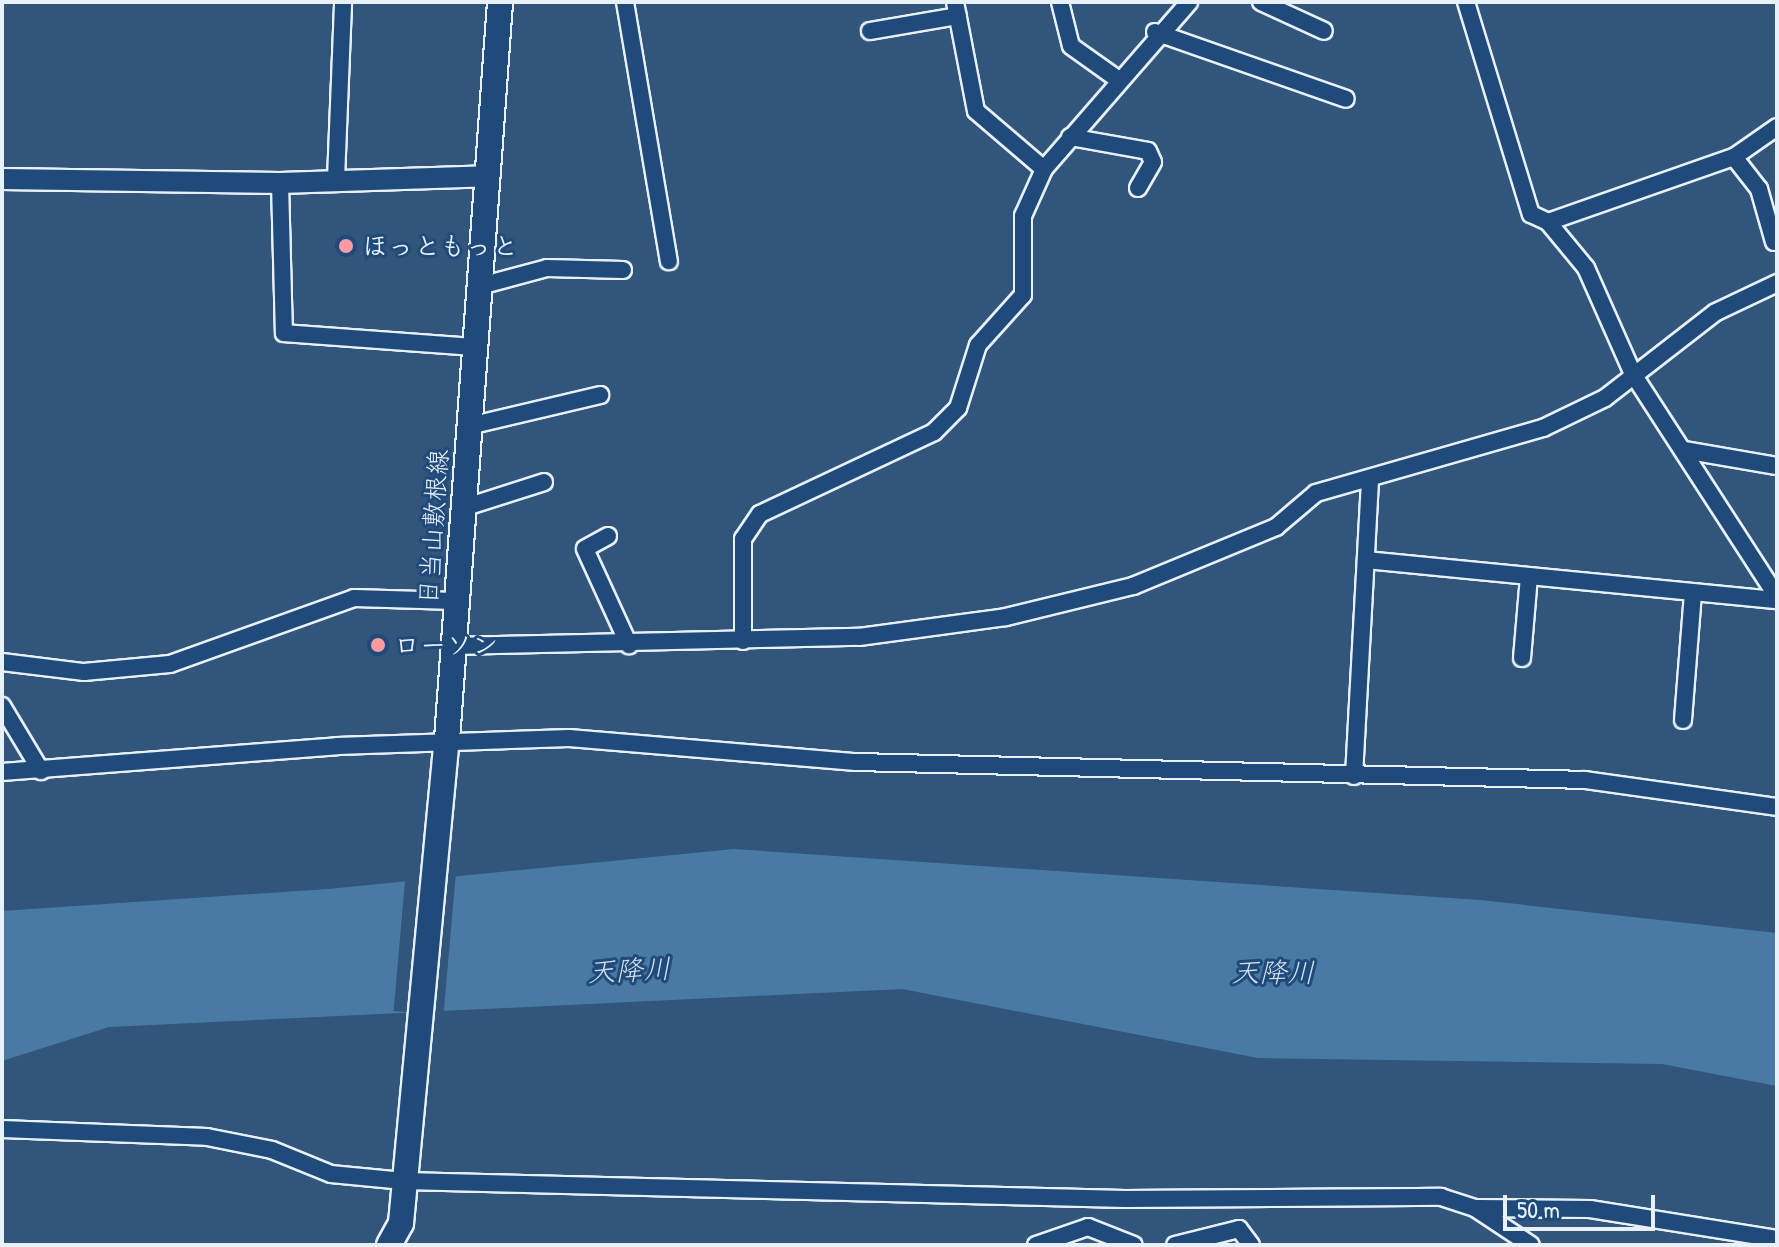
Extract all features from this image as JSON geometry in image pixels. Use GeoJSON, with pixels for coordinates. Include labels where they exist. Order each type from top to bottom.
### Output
{"type":"FeatureCollection","features":[{"type":"Feature","properties":{"kind":"main road","name":"日当山敷根線"},"geometry":{"type":"LineString","coordinates":[[389,1245],[401,1223],[446,750],[500,2]]}},
{"type":"Feature","properties":{"kind":"street"},"geometry":{"type":"LineString","coordinates":[[336,179],[343,2]]}},
{"type":"Feature","properties":{"kind":"street"},"geometry":{"type":"LineString","coordinates":[[625,2],[669,261]]}},
{"type":"Feature","properties":{"kind":"street"},"geometry":{"type":"LineString","coordinates":[[1060,2],[1071,46],[1116,78]]}},
{"type":"Feature","properties":{"kind":"street"},"geometry":{"type":"LineString","coordinates":[[743,641],[743,539],[760,514],[934,432],[958,408],[978,345],[1023,295],[1023,216],[1044,169],[1155,32],[1189,2]]}},
{"type":"Feature","properties":{"kind":"street"},"geometry":{"type":"LineString","coordinates":[[1261,2],[1324,31]]}},
{"type":"Feature","properties":{"kind":"street"},"geometry":{"type":"LineString","coordinates":[[1466,2],[1531,214],[1548,222],[1586,268],[1633,374],[1777,598]]}},
{"type":"Feature","properties":{"kind":"street"},"geometry":{"type":"LineString","coordinates":[[870,31],[956,9],[976,111],[1044,169]]}},
{"type":"Feature","properties":{"kind":"street"},"geometry":{"type":"LineString","coordinates":[[1155,32],[1346,99]]}},
{"type":"Feature","properties":{"kind":"street"},"geometry":{"type":"LineString","coordinates":[[1548,222],[1734,157],[1777,127]]}},
{"type":"Feature","properties":{"kind":"street"},"geometry":{"type":"LineString","coordinates":[[1070,137],[1148,151],[1153,162],[1138,188]]}},
{"type":"Feature","properties":{"kind":"street"},"geometry":{"type":"LineString","coordinates":[[1734,157],[1759,189],[1774,242]]}},
{"type":"Feature","properties":{"kind":"street"},"geometry":{"type":"LineString","coordinates":[[2,179],[280,183],[487,176]]}},
{"type":"Feature","properties":{"kind":"street"},"geometry":{"type":"LineString","coordinates":[[280,183],[284,333],[476,347]]}},
{"type":"Feature","properties":{"kind":"street"},"geometry":{"type":"LineString","coordinates":[[480,286],[547,268],[623,270]]}},
{"type":"Feature","properties":{"kind":"street"},"geometry":{"type":"LineString","coordinates":[[453,646],[629,645],[859,637],[1034,611],[1146,580],[1276,527],[1316,493],[1370,482],[1543,428],[1605,398],[1716,312],[1777,283]]}},
{"type":"Feature","properties":{"kind":"street"},"geometry":{"type":"LineString","coordinates":[[469,426],[600,395]]}},
{"type":"Feature","properties":{"kind":"street"},"geometry":{"type":"LineString","coordinates":[[1684,450],[1777,466]]}},
{"type":"Feature","properties":{"kind":"street"},"geometry":{"type":"LineString","coordinates":[[463,508],[544,482]]}},
{"type":"Feature","properties":{"kind":"street"},"geometry":{"type":"LineString","coordinates":[[1354,776],[1370,482]]}},
{"type":"Feature","properties":{"kind":"street"},"geometry":{"type":"LineString","coordinates":[[608,536],[585,549],[629,645]]}},
{"type":"Feature","properties":{"kind":"street"},"geometry":{"type":"LineString","coordinates":[[1366,560],[1777,598]]}},
{"type":"Feature","properties":{"kind":"street"},"geometry":{"type":"LineString","coordinates":[[1522,658],[1529,576]]}},
{"type":"Feature","properties":{"kind":"street"},"geometry":{"type":"LineString","coordinates":[[1683,720],[1693,592]]}},
{"type":"Feature","properties":{"kind":"street"},"geometry":{"type":"LineString","coordinates":[[2,662],[84,672],[170,664],[354,598],[455,601]]}},
{"type":"Feature","properties":{"kind":"street"},"geometry":{"type":"LineString","coordinates":[[2,706],[41,771]]}},
{"type":"Feature","properties":{"kind":"street"},"geometry":{"type":"LineString","coordinates":[[2,772],[446,750],[569,738],[856,762],[1585,780],[1777,807]]}},
{"type":"Feature","properties":{"kind":"street"},"geometry":{"type":"LineString","coordinates":[[2,1129],[207,1137],[272,1150],[331,1174],[404,1181],[1125,1199],[1441,1197],[1475,1208],[1531,1245]]}},
{"type":"Feature","properties":{"kind":"street"},"geometry":{"type":"LineString","coordinates":[[1475,1208],[1590,1209],[1777,1239]]}},
{"type":"Feature","properties":{"kind":"street"},"geometry":{"type":"LineString","coordinates":[[1036,1245],[1088,1227],[1134,1245]]}},
{"type":"Feature","properties":{"kind":"street"},"geometry":{"type":"LineString","coordinates":[[1175,1245],[1239,1229],[1251,1245]]}},
{"type":"Feature","properties":{"kind":"water","name":"天降川"},"geometry":{"type":"Polygon","coordinates":[[[734,849],[1480,900],[1777,933],[1777,1086],[1662,1064],[1258,1058],[902,989],[109,1027],[2,1061],[2,911],[328,889],[734,849]]]}},
{"type":"Feature","properties":{"kind":"pier"},"geometry":{"type":"Polygon","coordinates":[[[406,868],[456,872],[443,1015],[394,1011],[406,868]]]}},
{"type":"Feature","properties":{"kind":"place","name":"ほっともっと"},"geometry":{"type":"Point","coordinates":[346,246]}},
{"type":"Feature","properties":{"kind":"place","name":"ローソン"},"geometry":{"type":"Point","coordinates":[378,645]}}]}
